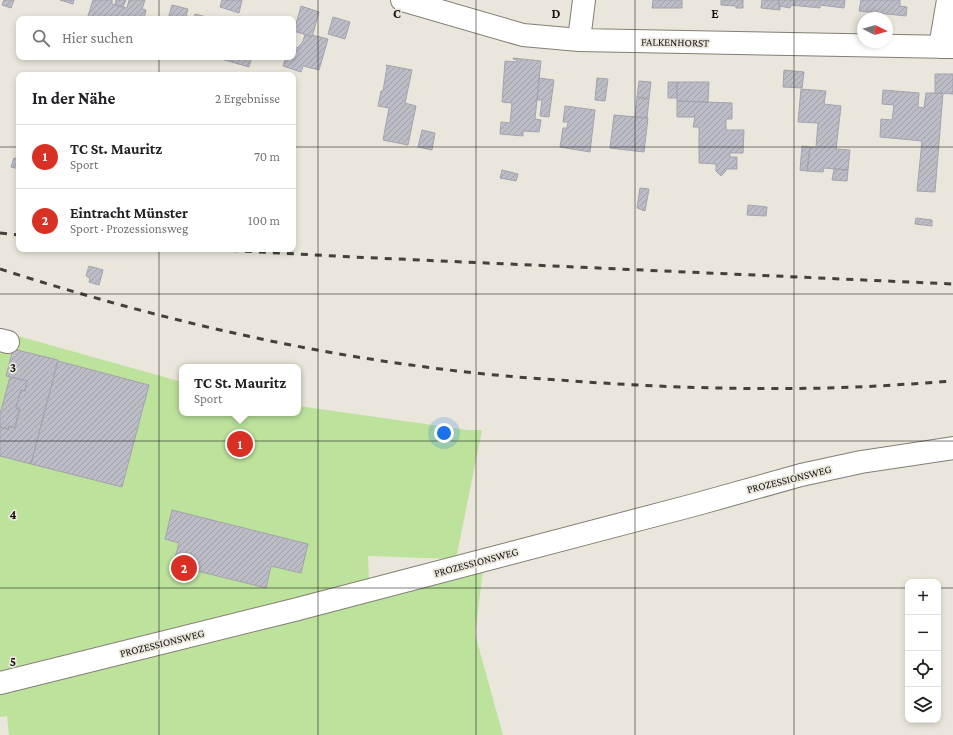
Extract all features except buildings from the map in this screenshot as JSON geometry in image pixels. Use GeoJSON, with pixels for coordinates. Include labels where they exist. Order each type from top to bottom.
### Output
{"type":"FeatureCollection","features":[{"type":"Feature","properties":{"kind":"street","name":"FALKENHORST"},"geometry":{"type":"LineString","coordinates":[[402,0],[523,35],[579,40],[947,47]]}},
{"type":"Feature","properties":{"kind":"street"},"geometry":{"type":"LineString","coordinates":[[579,40],[584,0]]}},
{"type":"Feature","properties":{"kind":"street"},"geometry":{"type":"LineString","coordinates":[[947,47],[948,0]]}},
{"type":"Feature","properties":{"kind":"street","name":"PROZESSIONSWEG"},"geometry":{"type":"LineString","coordinates":[[0,683],[294,610],[686,507],[801,475],[861,462],[953,448]]}},
{"type":"Feature","properties":{"kind":"green space"},"geometry":{"type":"Polygon","coordinates":[[[0,331],[179,381],[179,416],[301,416],[301,406],[468,430],[482,430],[456,559],[368,556],[369,580],[0,677],[0,331]]]}},
{"type":"Feature","properties":{"kind":"green space"},"geometry":{"type":"Polygon","coordinates":[[[483,570],[475,634],[503,735],[9,735],[7,716],[0,717],[0,689],[483,570]]]}},
{"type":"Feature","properties":{"kind":"railway"},"geometry":{"type":"LineString","coordinates":[[0,233],[16,235]]}},
{"type":"Feature","properties":{"kind":"railway"},"geometry":{"type":"LineString","coordinates":[[259,252],[953,284]]}},
{"type":"Feature","properties":{"kind":"railway"},"geometry":{"type":"LineString","coordinates":[[0,269],[50,285],[152,313],[255,338],[359,357],[448,370],[504,376],[593,382],[727,388],[843,388],[953,381]]}},
{"type":"Feature","properties":{"kind":"place","name":"TC St. Mauritz"},"geometry":{"type":"Point","coordinates":[240,444]}},
{"type":"Feature","properties":{"kind":"place","name":"Eintracht Münster"},"geometry":{"type":"Point","coordinates":[184,568]}}]}
